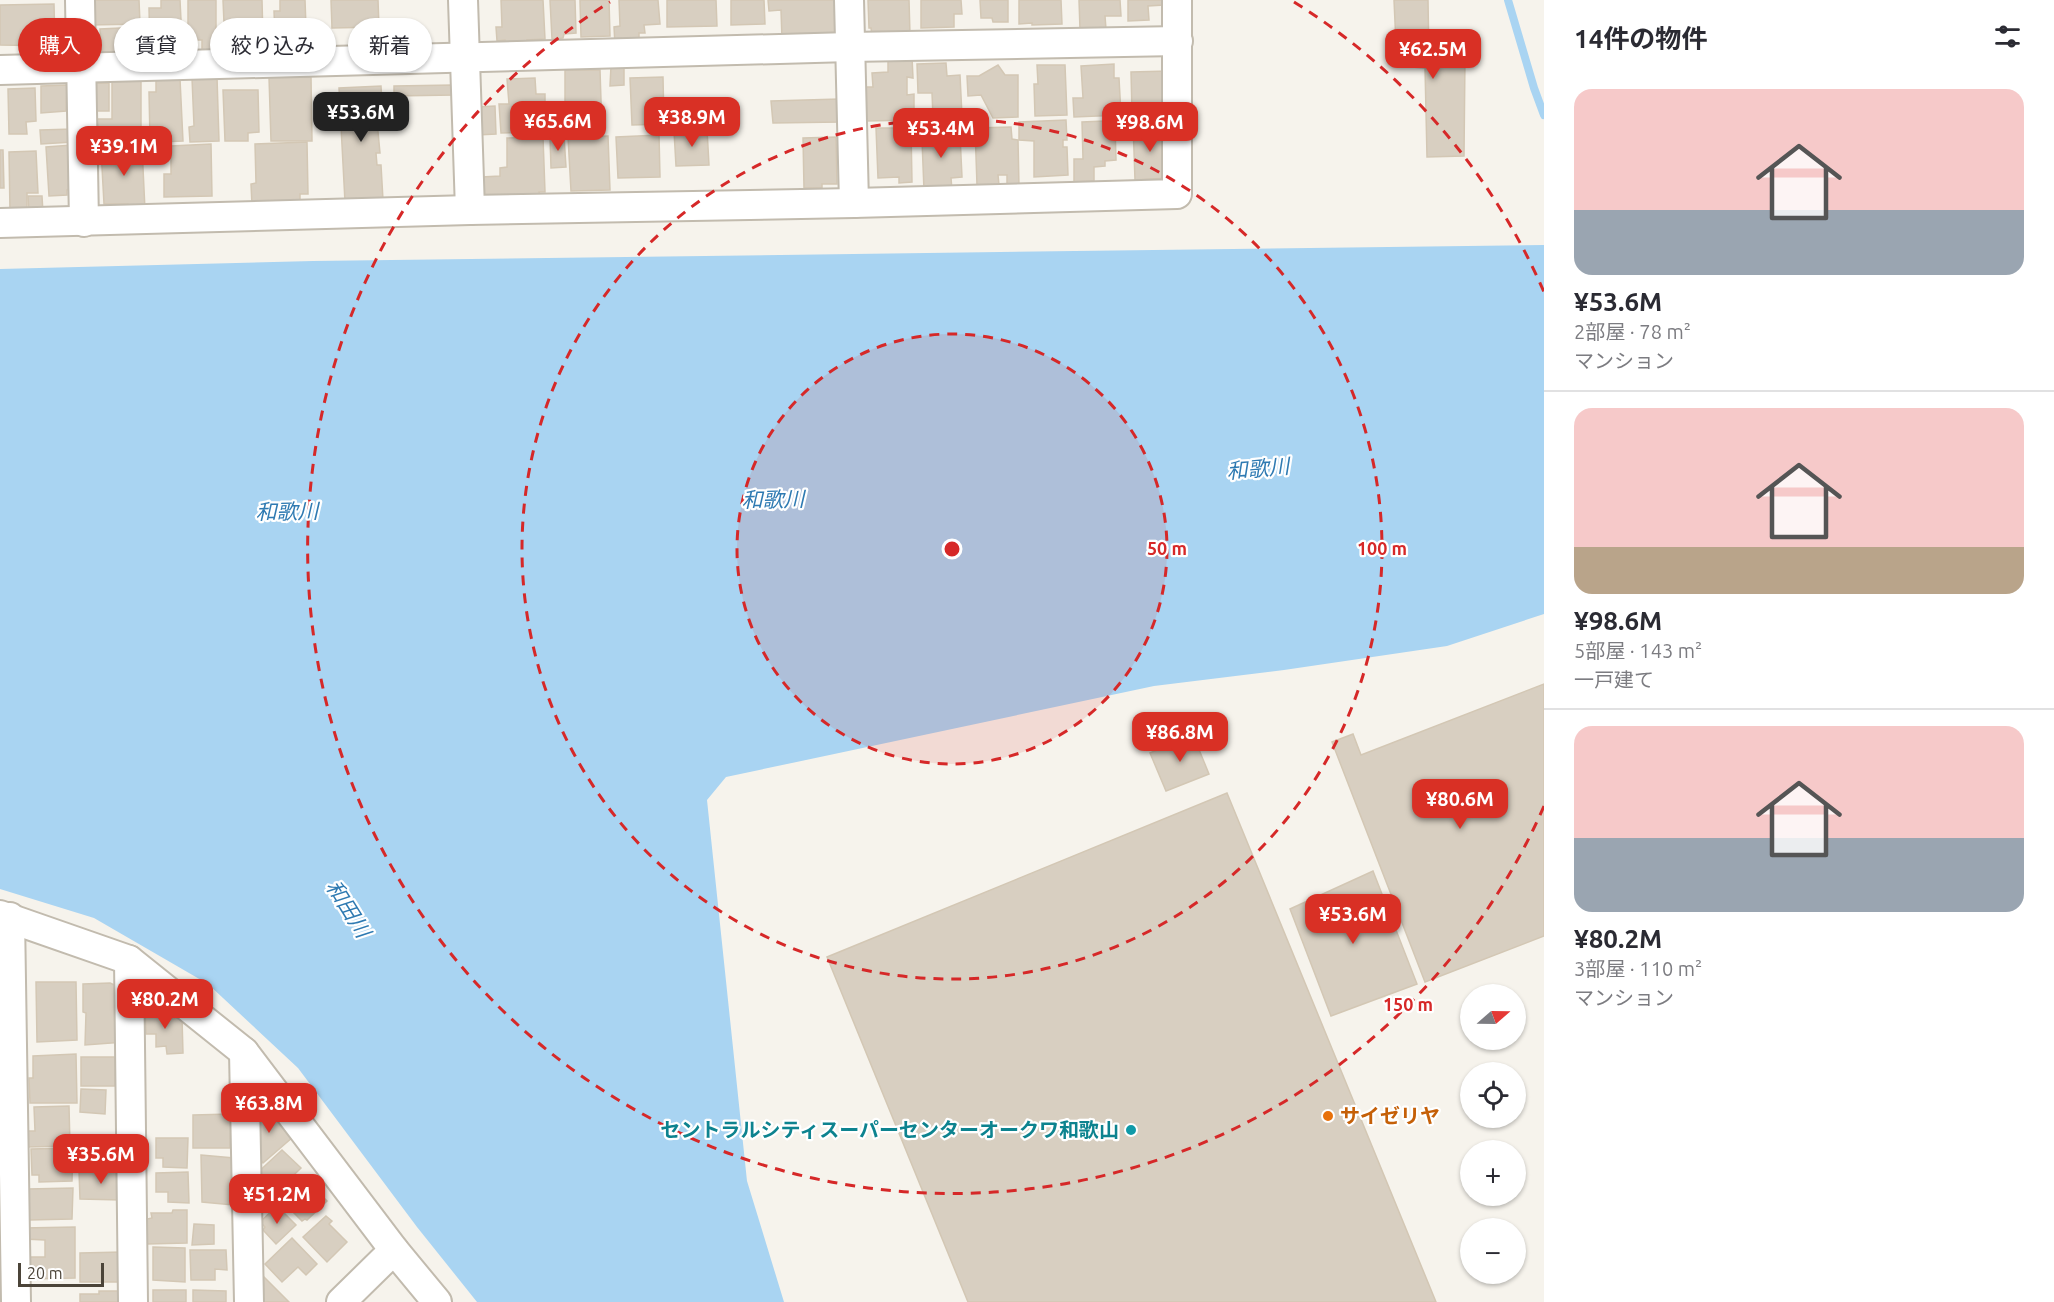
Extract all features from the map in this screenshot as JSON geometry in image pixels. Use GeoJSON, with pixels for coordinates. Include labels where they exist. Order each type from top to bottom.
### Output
{"type":"FeatureCollection","features":[{"type":"Feature","properties":{"kind":"street"},"geometry":{"type":"LineString","coordinates":[[80,0],[81,18]]}},
{"type":"Feature","properties":{"kind":"street"},"geometry":{"type":"LineString","coordinates":[[463,0],[470,210]]}},
{"type":"Feature","properties":{"kind":"street"},"geometry":{"type":"LineString","coordinates":[[849,0],[854,203]]}},
{"type":"Feature","properties":{"kind":"street"},"geometry":{"type":"LineString","coordinates":[[0,223],[1177,194],[1177,0]]}},
{"type":"Feature","properties":{"kind":"street"},"geometry":{"type":"LineString","coordinates":[[102,67],[850,47],[1178,41]]}},
{"type":"Feature","properties":{"kind":"street"},"geometry":{"type":"LineString","coordinates":[[0,70],[18,70]]}},
{"type":"Feature","properties":{"kind":"street"},"geometry":{"type":"LineString","coordinates":[[82,72],[84,222]]}},
{"type":"Feature","properties":{"kind":"street"},"geometry":{"type":"LineString","coordinates":[[16,1302],[5,916],[129,960],[244,1052],[436,1302]]}},
{"type":"Feature","properties":{"kind":"street"},"geometry":{"type":"LineString","coordinates":[[129,960],[133,1302]]}},
{"type":"Feature","properties":{"kind":"street"},"geometry":{"type":"LineString","coordinates":[[244,1052],[249,1302]]}},
{"type":"Feature","properties":{"kind":"street"},"geometry":{"type":"LineString","coordinates":[[341,1302],[394,1250]]}},
{"type":"Feature","properties":{"kind":"water"},"geometry":{"type":"Polygon","coordinates":[[[1544,245],[1544,614],[1447,646],[1154,686],[726,777],[707,800],[747,1181],[784,1302],[477,1302],[417,1227],[298,1068],[208,984],[94,918],[0,889],[0,269],[313,261],[1544,245]]]}},
{"type":"Feature","properties":{"kind":"building"},"geometry":{"type":"Polygon","coordinates":[[[88,0],[139,0],[140,18],[114,18],[114,25],[102,25],[102,18],[89,18],[88,0]]]}},
{"type":"Feature","properties":{"kind":"building"},"geometry":{"type":"Polygon","coordinates":[[[161,0],[180,0],[181,18],[149,18],[149,8],[161,8],[161,0]]]}},
{"type":"Feature","properties":{"kind":"building"},"geometry":{"type":"Polygon","coordinates":[[[188,0],[216,0],[216,18],[210,18],[210,55],[202,55],[202,40],[198,40],[198,18],[188,18],[188,0]]]}},
{"type":"Feature","properties":{"kind":"building"},"geometry":{"type":"Polygon","coordinates":[[[223,0],[262,0],[262,18],[224,18],[223,0]]]}},
{"type":"Feature","properties":{"kind":"building"},"geometry":{"type":"Polygon","coordinates":[[[280,0],[305,0],[306,18],[274,18],[274,11],[280,11],[280,0]]]}},
{"type":"Feature","properties":{"kind":"building"},"geometry":{"type":"Polygon","coordinates":[[[331,0],[378,0],[379,18],[348,18],[348,28],[336,28],[336,18],[332,18],[331,0]]]}},
{"type":"Feature","properties":{"kind":"building"},"geometry":{"type":"Polygon","coordinates":[[[501,0],[543,0],[545,39],[527,40],[528,44],[506,45],[505,40],[497,41],[496,27],[502,27],[501,0]]]}},
{"type":"Feature","properties":{"kind":"building"},"geometry":{"type":"Polygon","coordinates":[[[550,0],[575,0],[576,33],[564,34],[563,38],[552,39],[550,0]]]}},
{"type":"Feature","properties":{"kind":"building"},"geometry":{"type":"Polygon","coordinates":[[[580,0],[609,0],[610,36],[581,37],[580,0]]]}},
{"type":"Feature","properties":{"kind":"building"},"geometry":{"type":"Polygon","coordinates":[[[619,0],[658,0],[660,24],[644,25],[645,33],[639,33],[639,44],[615,45],[614,27],[620,26],[619,0]]]}},
{"type":"Feature","properties":{"kind":"building"},"geometry":{"type":"Polygon","coordinates":[[[667,0],[716,0],[717,26],[667,27],[667,0]]]}},
{"type":"Feature","properties":{"kind":"building"},"geometry":{"type":"Polygon","coordinates":[[[731,0],[764,0],[765,24],[731,25],[731,0]]]}},
{"type":"Feature","properties":{"kind":"building"},"geometry":{"type":"Polygon","coordinates":[[[768,0],[835,0],[835,38],[782,39],[781,10],[769,11],[768,0]]]}},
{"type":"Feature","properties":{"kind":"building"},"geometry":{"type":"Polygon","coordinates":[[[868,0],[909,0],[910,35],[872,36],[871,28],[869,28],[868,0]]]}},
{"type":"Feature","properties":{"kind":"building"},"geometry":{"type":"Polygon","coordinates":[[[921,0],[961,0],[962,14],[954,14],[954,27],[921,28],[921,0]]]}},
{"type":"Feature","properties":{"kind":"building"},"geometry":{"type":"Polygon","coordinates":[[[980,0],[1008,0],[1008,22],[993,22],[992,18],[981,18],[980,0]]]}},
{"type":"Feature","properties":{"kind":"building"},"geometry":{"type":"Polygon","coordinates":[[[1019,0],[1061,0],[1062,24],[1019,24],[1019,0]]]}},
{"type":"Feature","properties":{"kind":"building"},"geometry":{"type":"Polygon","coordinates":[[[1079,0],[1120,0],[1121,16],[1105,16],[1106,29],[1080,29],[1079,0]]]}},
{"type":"Feature","properties":{"kind":"building"},"geometry":{"type":"Polygon","coordinates":[[[1128,0],[1164,0],[1164,5],[1148,6],[1149,20],[1128,21],[1128,0]]]}},
{"type":"Feature","properties":{"kind":"building"},"geometry":{"type":"Polygon","coordinates":[[[1394,0],[1428,0],[1429,61],[1465,58],[1464,156],[1427,157],[1425,68],[1397,66],[1394,0]]]}},
{"type":"Feature","properties":{"kind":"building"},"geometry":{"type":"Polygon","coordinates":[[[54,4],[54,18],[18,18],[18,45],[0,45],[0,5],[54,4]]]}},
{"type":"Feature","properties":{"kind":"building"},"geometry":{"type":"Polygon","coordinates":[[[114,28],[114,60],[102,61],[102,29],[114,28]]]}},
{"type":"Feature","properties":{"kind":"building"},"geometry":{"type":"Polygon","coordinates":[[[912,57],[913,78],[907,77],[907,95],[914,94],[914,120],[866,121],[865,87],[873,87],[872,73],[888,72],[888,58],[912,57]]]}},
{"type":"Feature","properties":{"kind":"building"},"geometry":{"type":"Polygon","coordinates":[[[946,63],[947,76],[960,75],[962,116],[933,117],[932,93],[918,93],[917,64],[946,63]]]}},
{"type":"Feature","properties":{"kind":"building"},"geometry":{"type":"Polygon","coordinates":[[[1114,64],[1114,78],[1119,78],[1121,115],[1074,117],[1073,98],[1083,98],[1081,66],[1114,64]]]}},
{"type":"Feature","properties":{"kind":"building"},"geometry":{"type":"Polygon","coordinates":[[[998,65],[1005,75],[1018,75],[1018,117],[993,118],[981,95],[968,96],[967,76],[979,76],[998,65]]]}},
{"type":"Feature","properties":{"kind":"building"},"geometry":{"type":"Polygon","coordinates":[[[1037,65],[1065,65],[1067,115],[1035,116],[1034,84],[1038,84],[1037,65]]]}},
{"type":"Feature","properties":{"kind":"building"},"geometry":{"type":"Polygon","coordinates":[[[611,66],[624,66],[624,85],[610,86],[611,66]]]}},
{"type":"Feature","properties":{"kind":"building"},"geometry":{"type":"Polygon","coordinates":[[[565,70],[600,70],[602,131],[551,133],[550,103],[565,102],[565,70]]]}},
{"type":"Feature","properties":{"kind":"building"},"geometry":{"type":"Polygon","coordinates":[[[1169,71],[1171,111],[1132,112],[1131,72],[1169,71]]]}},
{"type":"Feature","properties":{"kind":"building"},"geometry":{"type":"Polygon","coordinates":[[[217,77],[219,141],[190,142],[189,127],[194,126],[192,78],[217,77]]]}},
{"type":"Feature","properties":{"kind":"building"},"geometry":{"type":"Polygon","coordinates":[[[269,77],[311,77],[312,141],[271,141],[269,77]]]}},
{"type":"Feature","properties":{"kind":"building"},"geometry":{"type":"Polygon","coordinates":[[[663,77],[664,124],[632,125],[630,78],[663,77]]]}},
{"type":"Feature","properties":{"kind":"building"},"geometry":{"type":"Polygon","coordinates":[[[535,78],[536,94],[545,94],[545,132],[501,133],[499,104],[509,104],[507,79],[535,78]]]}},
{"type":"Feature","properties":{"kind":"building"},"geometry":{"type":"Polygon","coordinates":[[[141,79],[141,140],[100,141],[97,119],[112,119],[112,80],[141,79]]]}},
{"type":"Feature","properties":{"kind":"building"},"geometry":{"type":"Polygon","coordinates":[[[156,79],[180,79],[183,141],[159,142],[159,139],[150,139],[149,92],[156,92],[156,79]]]}},
{"type":"Feature","properties":{"kind":"building"},"geometry":{"type":"Polygon","coordinates":[[[91,83],[109,83],[109,111],[91,111],[91,83]]]}},
{"type":"Feature","properties":{"kind":"building"},"geometry":{"type":"Polygon","coordinates":[[[67,85],[66,111],[41,113],[41,86],[67,85]]]}},
{"type":"Feature","properties":{"kind":"building"},"geometry":{"type":"Polygon","coordinates":[[[453,85],[454,95],[394,96],[394,86],[453,85]]]}},
{"type":"Feature","properties":{"kind":"building"},"geometry":{"type":"Polygon","coordinates":[[[381,86],[383,121],[377,121],[380,153],[376,153],[377,165],[381,165],[383,200],[345,202],[339,88],[381,86]]]}},
{"type":"Feature","properties":{"kind":"building"},"geometry":{"type":"Polygon","coordinates":[[[35,88],[36,121],[26,122],[27,134],[9,134],[8,89],[35,88]]]}},
{"type":"Feature","properties":{"kind":"building"},"geometry":{"type":"Polygon","coordinates":[[[223,90],[258,90],[259,132],[248,133],[248,141],[225,141],[223,90]]]}},
{"type":"Feature","properties":{"kind":"building"},"geometry":{"type":"Polygon","coordinates":[[[839,99],[840,122],[773,123],[771,101],[839,99]]]}},
{"type":"Feature","properties":{"kind":"building"},"geometry":{"type":"Polygon","coordinates":[[[495,106],[496,134],[477,135],[476,107],[495,106]]]}},
{"type":"Feature","properties":{"kind":"building"},"geometry":{"type":"Polygon","coordinates":[[[1066,120],[1067,140],[1063,140],[1063,147],[1067,147],[1068,175],[1034,177],[1034,141],[1019,140],[1019,122],[1066,120]]]}},
{"type":"Feature","properties":{"kind":"building"},"geometry":{"type":"Polygon","coordinates":[[[1104,121],[1105,127],[1115,126],[1116,160],[1105,161],[1105,166],[1094,167],[1094,181],[1074,182],[1074,159],[1083,159],[1082,122],[1104,121]]]}},
{"type":"Feature","properties":{"kind":"building"},"geometry":{"type":"Polygon","coordinates":[[[1154,122],[1154,136],[1167,136],[1168,178],[1135,180],[1133,123],[1154,122]]]}},
{"type":"Feature","properties":{"kind":"building"},"geometry":{"type":"Polygon","coordinates":[[[952,126],[951,135],[960,135],[962,177],[951,178],[952,190],[924,190],[922,140],[928,140],[928,127],[952,126]]]}},
{"type":"Feature","properties":{"kind":"building"},"geometry":{"type":"Polygon","coordinates":[[[1011,127],[1012,139],[1018,140],[1019,187],[1007,187],[1007,175],[998,175],[999,185],[977,185],[975,128],[1011,127]]]}},
{"type":"Feature","properties":{"kind":"building"},"geometry":{"type":"Polygon","coordinates":[[[876,128],[911,128],[912,182],[899,183],[899,177],[878,178],[876,128]]]}},
{"type":"Feature","properties":{"kind":"building"},"geometry":{"type":"Polygon","coordinates":[[[73,129],[73,142],[41,144],[40,130],[73,129]]]}},
{"type":"Feature","properties":{"kind":"building"},"geometry":{"type":"Polygon","coordinates":[[[707,129],[709,165],[676,166],[674,131],[707,129]]]}},
{"type":"Feature","properties":{"kind":"building"},"geometry":{"type":"Polygon","coordinates":[[[659,135],[660,177],[618,178],[616,137],[659,135]]]}},
{"type":"Feature","properties":{"kind":"building"},"geometry":{"type":"Polygon","coordinates":[[[564,136],[566,167],[551,168],[550,137],[564,136]]]}},
{"type":"Feature","properties":{"kind":"building"},"geometry":{"type":"Polygon","coordinates":[[[608,136],[610,190],[571,191],[568,137],[608,136]]]}},
{"type":"Feature","properties":{"kind":"building"},"geometry":{"type":"Polygon","coordinates":[[[543,137],[545,192],[539,192],[540,198],[484,202],[482,177],[500,176],[500,168],[507,167],[507,138],[543,137]]]}},
{"type":"Feature","properties":{"kind":"building"},"geometry":{"type":"Polygon","coordinates":[[[836,137],[837,184],[822,184],[822,188],[804,188],[803,138],[836,137]]]}},
{"type":"Feature","properties":{"kind":"building"},"geometry":{"type":"Polygon","coordinates":[[[307,142],[308,194],[300,194],[300,200],[293,200],[292,205],[252,205],[251,184],[256,183],[255,144],[307,142]]]}},
{"type":"Feature","properties":{"kind":"building"},"geometry":{"type":"Polygon","coordinates":[[[211,144],[212,196],[164,197],[164,174],[171,174],[171,146],[211,144]]]}},
{"type":"Feature","properties":{"kind":"building"},"geometry":{"type":"Polygon","coordinates":[[[72,145],[75,189],[67,190],[67,195],[49,196],[46,147],[72,145]]]}},
{"type":"Feature","properties":{"kind":"building"},"geometry":{"type":"Polygon","coordinates":[[[142,147],[145,210],[128,210],[128,204],[104,204],[101,149],[142,147]]]}},
{"type":"Feature","properties":{"kind":"building"},"geometry":{"type":"Polygon","coordinates":[[[0,150],[3,150],[4,188],[0,188],[0,150]]]}},
{"type":"Feature","properties":{"kind":"building"},"geometry":{"type":"Polygon","coordinates":[[[36,151],[38,193],[27,193],[27,211],[10,211],[9,152],[36,151]]]}},
{"type":"Feature","properties":{"kind":"building"},"geometry":{"type":"Polygon","coordinates":[[[28,196],[42,196],[43,213],[29,213],[28,196]]]}},
{"type":"Feature","properties":{"kind":"building"},"geometry":{"type":"Polygon","coordinates":[[[1544,684],[1544,936],[1425,982],[1332,742],[1353,734],[1361,755],[1544,684]]]}},
{"type":"Feature","properties":{"kind":"building"},"geometry":{"type":"Polygon","coordinates":[[[1193,735],[1209,774],[1166,791],[1150,753],[1193,735]]]}},
{"type":"Feature","properties":{"kind":"building","name":"セントラルシティスーパーセンターオークワ和歌山"},"geometry":{"type":"Polygon","coordinates":[[[1227,793],[1436,1302],[968,1302],[827,957],[1227,793]]]}},
{"type":"Feature","properties":{"kind":"building"},"geometry":{"type":"Polygon","coordinates":[[[1373,871],[1417,984],[1331,1016],[1290,909],[1373,871]]]}},
{"type":"Feature","properties":{"kind":"building"},"geometry":{"type":"Polygon","coordinates":[[[36,982],[76,982],[77,1040],[37,1042],[36,982]]]}},
{"type":"Feature","properties":{"kind":"building"},"geometry":{"type":"Polygon","coordinates":[[[110,983],[121,988],[124,1042],[85,1045],[86,1013],[83,1012],[83,984],[110,983]]]}},
{"type":"Feature","properties":{"kind":"building"},"geometry":{"type":"Polygon","coordinates":[[[145,1006],[158,1006],[158,1014],[172,1013],[172,1019],[182,1018],[183,1053],[167,1054],[166,1046],[156,1047],[156,1034],[146,1034],[145,1006]]]}},
{"type":"Feature","properties":{"kind":"building"},"geometry":{"type":"Polygon","coordinates":[[[76,1054],[77,1103],[30,1103],[29,1078],[33,1078],[33,1056],[76,1054]]]}},
{"type":"Feature","properties":{"kind":"building"},"geometry":{"type":"Polygon","coordinates":[[[81,1057],[115,1057],[115,1086],[81,1086],[81,1057]]]}},
{"type":"Feature","properties":{"kind":"building"},"geometry":{"type":"Polygon","coordinates":[[[81,1089],[106,1090],[105,1114],[80,1112],[81,1089]]]}},
{"type":"Feature","properties":{"kind":"building"},"geometry":{"type":"Polygon","coordinates":[[[69,1106],[70,1146],[26,1147],[25,1131],[35,1131],[34,1107],[69,1106]]]}},
{"type":"Feature","properties":{"kind":"building"},"geometry":{"type":"Polygon","coordinates":[[[266,1106],[293,1137],[263,1163],[257,1156],[255,1115],[266,1106]]]}},
{"type":"Feature","properties":{"kind":"building"},"geometry":{"type":"Polygon","coordinates":[[[231,1114],[230,1148],[193,1148],[193,1115],[231,1114]]]}},
{"type":"Feature","properties":{"kind":"building"},"geometry":{"type":"Polygon","coordinates":[[[79,1136],[119,1136],[120,1162],[80,1162],[79,1136]]]}},
{"type":"Feature","properties":{"kind":"building"},"geometry":{"type":"Polygon","coordinates":[[[156,1138],[188,1138],[187,1168],[163,1167],[163,1158],[156,1158],[156,1138]]]}},
{"type":"Feature","properties":{"kind":"building"},"geometry":{"type":"Polygon","coordinates":[[[73,1148],[72,1181],[39,1182],[39,1175],[32,1175],[31,1149],[73,1148]]]}},
{"type":"Feature","properties":{"kind":"building"},"geometry":{"type":"Polygon","coordinates":[[[282,1150],[301,1168],[271,1197],[253,1177],[282,1150]]]}},
{"type":"Feature","properties":{"kind":"building"},"geometry":{"type":"Polygon","coordinates":[[[201,1155],[234,1158],[233,1205],[202,1202],[201,1155]]]}},
{"type":"Feature","properties":{"kind":"building"},"geometry":{"type":"Polygon","coordinates":[[[79,1171],[122,1171],[121,1200],[80,1199],[79,1171]]]}},
{"type":"Feature","properties":{"kind":"building"},"geometry":{"type":"Polygon","coordinates":[[[188,1172],[189,1203],[168,1202],[168,1192],[156,1192],[156,1173],[188,1172]]]}},
{"type":"Feature","properties":{"kind":"building"},"geometry":{"type":"Polygon","coordinates":[[[301,1179],[327,1201],[307,1220],[302,1221],[283,1197],[301,1179]]]}},
{"type":"Feature","properties":{"kind":"building"},"geometry":{"type":"Polygon","coordinates":[[[73,1188],[72,1219],[29,1220],[28,1189],[73,1188]]]}},
{"type":"Feature","properties":{"kind":"building"},"geometry":{"type":"Polygon","coordinates":[[[277,1206],[296,1225],[276,1244],[263,1230],[265,1227],[260,1222],[277,1206]]]}},
{"type":"Feature","properties":{"kind":"building"},"geometry":{"type":"Polygon","coordinates":[[[173,1210],[187,1210],[187,1243],[147,1244],[147,1219],[152,1218],[151,1213],[172,1213],[173,1210]]]}},
{"type":"Feature","properties":{"kind":"building"},"geometry":{"type":"Polygon","coordinates":[[[326,1216],[332,1221],[329,1224],[347,1242],[327,1262],[303,1237],[326,1216]]]}},
{"type":"Feature","properties":{"kind":"building"},"geometry":{"type":"Polygon","coordinates":[[[194,1224],[214,1225],[214,1244],[192,1245],[194,1224]]]}},
{"type":"Feature","properties":{"kind":"building"},"geometry":{"type":"Polygon","coordinates":[[[75,1227],[75,1278],[29,1279],[29,1257],[45,1257],[45,1240],[24,1239],[23,1228],[75,1227]]]}},
{"type":"Feature","properties":{"kind":"building"},"geometry":{"type":"Polygon","coordinates":[[[292,1238],[317,1264],[306,1275],[298,1267],[282,1282],[265,1264],[292,1238]]]}},
{"type":"Feature","properties":{"kind":"building"},"geometry":{"type":"Polygon","coordinates":[[[153,1247],[185,1248],[185,1282],[153,1280],[153,1247]]]}},
{"type":"Feature","properties":{"kind":"building"},"geometry":{"type":"Polygon","coordinates":[[[190,1250],[226,1250],[227,1270],[215,1269],[215,1280],[191,1280],[190,1250]]]}},
{"type":"Feature","properties":{"kind":"building"},"geometry":{"type":"Polygon","coordinates":[[[122,1252],[122,1282],[80,1282],[80,1253],[122,1252]]]}},
{"type":"Feature","properties":{"kind":"building"},"geometry":{"type":"Polygon","coordinates":[[[260,1273],[289,1302],[254,1302],[260,1273]]]}},
{"type":"Feature","properties":{"kind":"building"},"geometry":{"type":"Polygon","coordinates":[[[153,1290],[186,1290],[186,1302],[153,1302],[153,1290]]]}},
{"type":"Feature","properties":{"kind":"building"},"geometry":{"type":"Polygon","coordinates":[[[193,1290],[226,1291],[226,1302],[193,1302],[193,1290]]]}},
{"type":"Feature","properties":{"kind":"building"},"geometry":{"type":"Polygon","coordinates":[[[99,1291],[121,1291],[121,1302],[80,1302],[80,1294],[99,1294],[99,1291]]]}},
{"type":"Feature","properties":{"kind":"waterway"},"geometry":{"type":"LineString","coordinates":[[1508,0],[1544,115]]}},
{"type":"Feature","properties":{"kind":"place","name":"サイゼリヤ"},"geometry":{"type":"Point","coordinates":[1328,1116]}},
{"type":"Feature","properties":{"kind":"place","name":"セントラルシティスーパーセンターオークワ和歌山"},"geometry":{"type":"Point","coordinates":[1131,1130]}},
{"type":"Feature","properties":{"kind":"water label","name":"和歌川"},"geometry":{"type":"Point","coordinates":[1258,469]}},
{"type":"Feature","properties":{"kind":"water label","name":"和歌川"},"geometry":{"type":"Point","coordinates":[773,500]}},
{"type":"Feature","properties":{"kind":"water label","name":"和歌川"},"geometry":{"type":"Point","coordinates":[287,512]}},
{"type":"Feature","properties":{"kind":"water label","name":"和田川"},"geometry":{"type":"Point","coordinates":[348,909]}}]}
